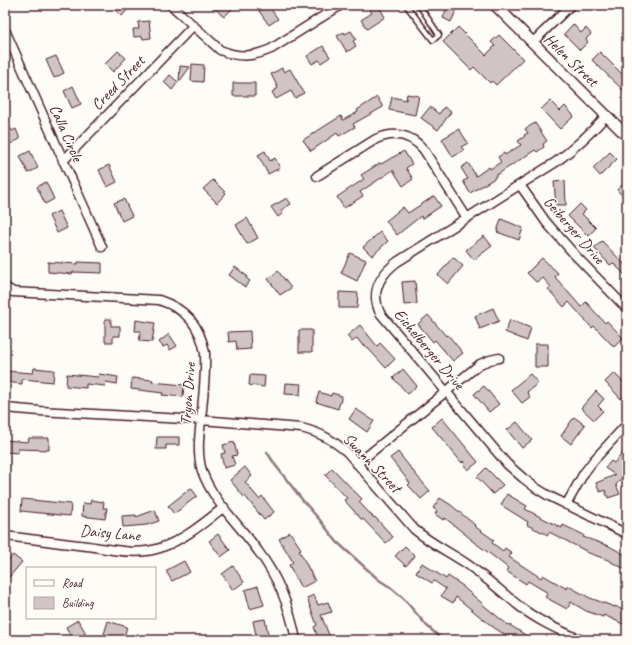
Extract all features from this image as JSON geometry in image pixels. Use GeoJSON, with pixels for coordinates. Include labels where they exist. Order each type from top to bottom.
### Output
{"type":"FeatureCollection","features":[{"type":"Feature","properties":{"kind":"street"},"geometry":{"type":"LineString","coordinates":[[171,5],[220,50],[235,55],[251,56],[271,50],[341,5]]}},
{"type":"Feature","properties":{"kind":"street","name":"Helen Street"},"geometry":{"type":"LineString","coordinates":[[494,5],[627,136]]}},
{"type":"Feature","properties":{"kind":"street"},"geometry":{"type":"LineString","coordinates":[[532,43],[571,5]]}},
{"type":"Feature","properties":{"kind":"street","name":"Creed Street"},"geometry":{"type":"LineString","coordinates":[[63,161],[193,26]]}},
{"type":"Feature","properties":{"kind":"street","name":"Calla Circle"},"geometry":{"type":"LineString","coordinates":[[5,30],[102,247]]}},
{"type":"Feature","properties":{"kind":"street","name":"Eichelberger Drive"},"geometry":{"type":"LineString","coordinates":[[607,115],[574,149],[556,162],[388,269],[382,277],[377,292],[377,303],[380,313],[507,464],[536,488],[566,505],[627,534]]}},
{"type":"Feature","properties":{"kind":"street"},"geometry":{"type":"LineString","coordinates":[[317,176],[376,139],[386,135],[402,135],[416,142],[424,150],[467,218]]}},
{"type":"Feature","properties":{"kind":"street","name":"Geiberger Drive"},"geometry":{"type":"LineString","coordinates":[[520,185],[546,222],[575,255],[627,309]]}},
{"type":"Feature","properties":{"kind":"street","name":"Tryon Drive"},"geometry":{"type":"LineString","coordinates":[[5,287],[13,292],[159,300],[179,308],[194,323],[204,348],[205,358],[198,451],[202,472],[217,499],[258,550],[270,568],[286,602],[296,640]]}},
{"type":"Feature","properties":{"kind":"street"},"geometry":{"type":"LineString","coordinates":[[357,464],[480,364],[499,358]]}},
{"type":"Feature","properties":{"kind":"street","name":"Swann Street"},"geometry":{"type":"LineString","coordinates":[[5,408],[40,412],[201,420],[301,428],[326,436],[347,452],[414,529],[422,536],[467,564],[533,616],[556,629],[581,640]]}},
{"type":"Feature","properties":{"kind":"street"},"geometry":{"type":"LineString","coordinates":[[566,505],[584,473],[627,424]]}},
{"type":"Feature","properties":{"kind":"street","name":"Daisy Lane"},"geometry":{"type":"LineString","coordinates":[[5,536],[127,551],[148,551],[173,543],[196,530],[224,507]]}},
{"type":"Feature","properties":{"kind":"lane"},"geometry":{"type":"LineString","coordinates":[[406,5],[433,40],[439,35],[419,5]]}},
{"type":"Feature","properties":{"kind":"building"},"geometry":{"type":"Polygon","coordinates":[[[110,5],[126,5],[129,8],[122,16],[110,5]]]}},
{"type":"Feature","properties":{"kind":"building"},"geometry":{"type":"Polygon","coordinates":[[[211,5],[227,5],[232,9],[224,17],[211,5]]]}},
{"type":"Feature","properties":{"kind":"building"},"geometry":{"type":"Polygon","coordinates":[[[268,5],[278,19],[269,25],[259,11],[268,5]]]}},
{"type":"Feature","properties":{"kind":"building"},"geometry":{"type":"Polygon","coordinates":[[[375,5],[378,5],[385,17],[367,29],[361,20],[372,13],[369,9],[375,5]]]}},
{"type":"Feature","properties":{"kind":"building"},"geometry":{"type":"Polygon","coordinates":[[[447,7],[456,11],[451,22],[443,18],[447,7]]]}},
{"type":"Feature","properties":{"kind":"building"},"geometry":{"type":"Polygon","coordinates":[[[149,21],[151,38],[143,39],[142,36],[134,37],[133,29],[139,29],[138,22],[149,21]]]}},
{"type":"Feature","properties":{"kind":"building"},"geometry":{"type":"Polygon","coordinates":[[[573,24],[581,33],[586,28],[591,34],[586,39],[588,42],[580,50],[564,34],[573,24]]]}},
{"type":"Feature","properties":{"kind":"building"},"geometry":{"type":"Polygon","coordinates":[[[458,27],[486,55],[495,46],[491,42],[499,35],[523,59],[496,85],[492,81],[490,83],[474,67],[471,70],[443,42],[458,27]]]}},
{"type":"Feature","properties":{"kind":"building"},"geometry":{"type":"Polygon","coordinates":[[[351,31],[356,39],[353,41],[356,46],[347,52],[337,36],[344,32],[345,34],[351,31]]]}},
{"type":"Feature","properties":{"kind":"building"},"geometry":{"type":"Polygon","coordinates":[[[323,46],[330,57],[321,63],[319,60],[312,64],[307,56],[323,46]]]}},
{"type":"Feature","properties":{"kind":"building"},"geometry":{"type":"Polygon","coordinates":[[[118,51],[126,58],[113,72],[105,64],[118,51]]]}},
{"type":"Feature","properties":{"kind":"building"},"geometry":{"type":"Polygon","coordinates":[[[600,52],[624,76],[627,72],[627,94],[592,60],[600,52]]]}},
{"type":"Feature","properties":{"kind":"building"},"geometry":{"type":"Polygon","coordinates":[[[56,56],[64,73],[54,78],[46,60],[56,56]]]}},
{"type":"Feature","properties":{"kind":"building"},"geometry":{"type":"Polygon","coordinates":[[[192,64],[204,65],[203,82],[191,81],[192,64]]]}},
{"type":"Feature","properties":{"kind":"building"},"geometry":{"type":"Polygon","coordinates":[[[180,66],[190,67],[179,82],[180,66]]]}},
{"type":"Feature","properties":{"kind":"building"},"geometry":{"type":"Polygon","coordinates":[[[282,68],[284,72],[290,69],[304,93],[295,98],[291,91],[276,99],[272,92],[278,88],[271,74],[282,68]]]}},
{"type":"Feature","properties":{"kind":"building"},"geometry":{"type":"Polygon","coordinates":[[[170,75],[178,82],[172,90],[164,82],[170,75]]]}},
{"type":"Feature","properties":{"kind":"building"},"geometry":{"type":"Polygon","coordinates":[[[233,83],[255,83],[255,96],[233,96],[233,83]]]}},
{"type":"Feature","properties":{"kind":"building"},"geometry":{"type":"Polygon","coordinates":[[[73,86],[81,104],[72,108],[64,91],[73,86]]]}},
{"type":"Feature","properties":{"kind":"building"},"geometry":{"type":"Polygon","coordinates":[[[407,94],[419,96],[415,115],[389,110],[392,97],[406,100],[407,94]]]}},
{"type":"Feature","properties":{"kind":"building"},"geometry":{"type":"Polygon","coordinates":[[[377,97],[383,107],[353,124],[355,127],[339,136],[337,133],[311,151],[303,140],[341,116],[343,120],[358,112],[357,110],[377,97]]]}},
{"type":"Feature","properties":{"kind":"building"},"geometry":{"type":"Polygon","coordinates":[[[550,101],[560,111],[565,106],[574,116],[560,129],[541,109],[550,101]]]}},
{"type":"Feature","properties":{"kind":"building"},"geometry":{"type":"Polygon","coordinates":[[[430,107],[439,114],[444,107],[451,112],[438,130],[421,118],[430,107]]]}},
{"type":"Feature","properties":{"kind":"building"},"geometry":{"type":"Polygon","coordinates":[[[5,117],[12,131],[16,129],[20,139],[8,145],[5,138],[5,117]]]}},
{"type":"Feature","properties":{"kind":"building"},"geometry":{"type":"Polygon","coordinates":[[[535,123],[547,141],[543,144],[544,147],[537,152],[535,150],[495,176],[495,178],[470,193],[463,181],[468,179],[461,168],[468,163],[476,176],[489,167],[490,169],[501,162],[498,157],[504,153],[505,155],[521,145],[518,141],[528,133],[525,129],[535,123]]]}},
{"type":"Feature","properties":{"kind":"building"},"geometry":{"type":"Polygon","coordinates":[[[459,129],[468,143],[461,147],[464,150],[453,157],[442,139],[459,129]]]}},
{"type":"Feature","properties":{"kind":"building"},"geometry":{"type":"Polygon","coordinates":[[[30,151],[38,168],[28,173],[20,156],[30,151]]]}},
{"type":"Feature","properties":{"kind":"building"},"geometry":{"type":"Polygon","coordinates":[[[265,151],[270,161],[275,158],[280,168],[268,174],[258,155],[265,151]]]}},
{"type":"Feature","properties":{"kind":"building"},"geometry":{"type":"Polygon","coordinates":[[[404,151],[412,164],[406,168],[413,179],[403,186],[393,170],[360,192],[363,196],[344,208],[337,197],[364,179],[361,175],[380,163],[381,164],[404,151]]]}},
{"type":"Feature","properties":{"kind":"building"},"geometry":{"type":"Polygon","coordinates":[[[610,152],[617,159],[600,176],[593,168],[610,152]]]}},
{"type":"Feature","properties":{"kind":"building"},"geometry":{"type":"Polygon","coordinates":[[[109,165],[117,182],[107,187],[99,170],[109,165]]]}},
{"type":"Feature","properties":{"kind":"building"},"geometry":{"type":"Polygon","coordinates":[[[213,180],[226,193],[217,203],[203,189],[213,180]]]}},
{"type":"Feature","properties":{"kind":"building"},"geometry":{"type":"Polygon","coordinates":[[[627,180],[627,200],[617,190],[627,180]]]}},
{"type":"Feature","properties":{"kind":"building"},"geometry":{"type":"Polygon","coordinates":[[[565,181],[566,205],[556,205],[554,182],[565,181]]]}},
{"type":"Feature","properties":{"kind":"building"},"geometry":{"type":"Polygon","coordinates":[[[46,182],[54,199],[45,204],[37,187],[46,182]]]}},
{"type":"Feature","properties":{"kind":"building"},"geometry":{"type":"Polygon","coordinates":[[[434,196],[441,206],[422,219],[421,216],[397,235],[386,221],[403,207],[408,213],[434,196]]]}},
{"type":"Feature","properties":{"kind":"building"},"geometry":{"type":"Polygon","coordinates":[[[287,198],[291,204],[281,210],[283,213],[278,217],[271,207],[287,198]]]}},
{"type":"Feature","properties":{"kind":"building"},"geometry":{"type":"Polygon","coordinates":[[[124,199],[132,216],[122,221],[114,203],[124,199]]]}},
{"type":"Feature","properties":{"kind":"building"},"geometry":{"type":"Polygon","coordinates":[[[580,204],[586,210],[582,214],[596,228],[588,236],[568,216],[580,204]]]}},
{"type":"Feature","properties":{"kind":"building"},"geometry":{"type":"Polygon","coordinates":[[[59,211],[67,228],[57,233],[49,216],[59,211]]]}},
{"type":"Feature","properties":{"kind":"building"},"geometry":{"type":"Polygon","coordinates":[[[247,218],[258,238],[247,244],[236,225],[247,218]]]}},
{"type":"Feature","properties":{"kind":"building"},"geometry":{"type":"Polygon","coordinates":[[[501,219],[523,228],[519,240],[497,232],[501,219]]]}},
{"type":"Feature","properties":{"kind":"building"},"geometry":{"type":"Polygon","coordinates":[[[380,232],[388,241],[372,256],[363,247],[380,232]]]}},
{"type":"Feature","properties":{"kind":"building"},"geometry":{"type":"Polygon","coordinates":[[[484,236],[492,246],[473,259],[466,250],[484,236]]]}},
{"type":"Feature","properties":{"kind":"building"},"geometry":{"type":"Polygon","coordinates":[[[602,241],[624,264],[627,261],[627,277],[613,263],[610,265],[594,248],[602,241]]]}},
{"type":"Feature","properties":{"kind":"building"},"geometry":{"type":"Polygon","coordinates":[[[350,253],[366,260],[357,281],[341,273],[350,253]]]}},
{"type":"Feature","properties":{"kind":"building"},"geometry":{"type":"Polygon","coordinates":[[[453,257],[463,266],[448,284],[438,275],[453,257]]]}},
{"type":"Feature","properties":{"kind":"building"},"geometry":{"type":"Polygon","coordinates":[[[542,258],[558,273],[555,277],[581,307],[586,302],[605,323],[607,321],[623,338],[614,347],[594,326],[592,328],[569,302],[564,307],[548,289],[551,287],[543,278],[536,282],[527,273],[542,258]]]}},
{"type":"Feature","properties":{"kind":"building"},"geometry":{"type":"Polygon","coordinates":[[[48,262],[78,264],[78,262],[102,263],[102,273],[73,272],[72,274],[48,272],[48,262]]]}},
{"type":"Feature","properties":{"kind":"building"},"geometry":{"type":"Polygon","coordinates":[[[235,267],[247,276],[246,278],[250,281],[245,287],[229,275],[235,267]]]}},
{"type":"Feature","properties":{"kind":"building"},"geometry":{"type":"Polygon","coordinates":[[[278,271],[291,288],[280,295],[268,279],[278,271]]]}},
{"type":"Feature","properties":{"kind":"building"},"geometry":{"type":"Polygon","coordinates":[[[415,281],[417,304],[404,305],[402,282],[415,281]]]}},
{"type":"Feature","properties":{"kind":"building"},"geometry":{"type":"Polygon","coordinates":[[[339,292],[358,293],[357,308],[339,308],[339,292]]]}},
{"type":"Feature","properties":{"kind":"building"},"geometry":{"type":"Polygon","coordinates":[[[493,308],[499,321],[480,329],[475,316],[493,308]]]}},
{"type":"Feature","properties":{"kind":"building"},"geometry":{"type":"Polygon","coordinates":[[[428,315],[463,353],[453,361],[435,340],[433,342],[418,324],[428,315]]]}},
{"type":"Feature","properties":{"kind":"building"},"geometry":{"type":"Polygon","coordinates":[[[105,319],[111,319],[111,326],[120,326],[120,336],[113,336],[113,342],[105,342],[105,319]]]}},
{"type":"Feature","properties":{"kind":"building"},"geometry":{"type":"Polygon","coordinates":[[[136,320],[155,323],[152,342],[139,341],[141,331],[135,331],[136,320]]]}},
{"type":"Feature","properties":{"kind":"building"},"geometry":{"type":"Polygon","coordinates":[[[510,320],[531,328],[527,341],[505,332],[510,320]]]}},
{"type":"Feature","properties":{"kind":"building"},"geometry":{"type":"Polygon","coordinates":[[[360,325],[377,346],[380,343],[395,359],[386,368],[365,345],[363,346],[357,338],[352,342],[347,336],[360,325]]]}},
{"type":"Feature","properties":{"kind":"building"},"geometry":{"type":"Polygon","coordinates":[[[299,330],[312,330],[312,352],[299,352],[299,330]]]}},
{"type":"Feature","properties":{"kind":"building"},"geometry":{"type":"Polygon","coordinates":[[[250,331],[251,349],[237,350],[236,341],[229,342],[228,332],[250,331]]]}},
{"type":"Feature","properties":{"kind":"building"},"geometry":{"type":"Polygon","coordinates":[[[169,334],[177,346],[170,350],[167,345],[163,347],[159,342],[169,334]]]}},
{"type":"Feature","properties":{"kind":"building"},"geometry":{"type":"Polygon","coordinates":[[[535,344],[548,344],[548,367],[535,367],[535,344]]]}},
{"type":"Feature","properties":{"kind":"building"},"geometry":{"type":"Polygon","coordinates":[[[34,368],[54,370],[53,382],[22,379],[22,384],[5,382],[5,371],[33,373],[34,368]]]}},
{"type":"Feature","properties":{"kind":"building"},"geometry":{"type":"Polygon","coordinates":[[[403,369],[417,386],[408,394],[393,378],[403,369]]]}},
{"type":"Feature","properties":{"kind":"building"},"geometry":{"type":"Polygon","coordinates":[[[614,373],[627,386],[627,393],[621,399],[605,382],[614,373]]]}},
{"type":"Feature","properties":{"kind":"building"},"geometry":{"type":"Polygon","coordinates":[[[67,374],[98,377],[99,374],[118,377],[117,384],[106,382],[105,386],[86,384],[86,388],[66,386],[67,374]]]}},
{"type":"Feature","properties":{"kind":"building"},"geometry":{"type":"Polygon","coordinates":[[[530,374],[538,383],[527,392],[530,397],[522,403],[511,390],[530,374]]]}},
{"type":"Feature","properties":{"kind":"building"},"geometry":{"type":"Polygon","coordinates":[[[250,375],[265,376],[264,387],[249,385],[250,375]]]}},
{"type":"Feature","properties":{"kind":"building"},"geometry":{"type":"Polygon","coordinates":[[[132,378],[153,380],[152,382],[184,385],[183,397],[162,395],[163,393],[131,389],[132,378]]]}},
{"type":"Feature","properties":{"kind":"building"},"geometry":{"type":"Polygon","coordinates":[[[286,383],[301,384],[300,395],[285,394],[286,383]]]}},
{"type":"Feature","properties":{"kind":"building"},"geometry":{"type":"Polygon","coordinates":[[[484,386],[499,404],[489,412],[474,394],[484,386]]]}},
{"type":"Feature","properties":{"kind":"building"},"geometry":{"type":"Polygon","coordinates":[[[596,391],[604,399],[598,406],[603,411],[594,420],[581,408],[596,391]]]}},
{"type":"Feature","properties":{"kind":"building"},"geometry":{"type":"Polygon","coordinates":[[[319,392],[331,396],[332,393],[342,396],[338,409],[316,402],[319,392]]]}},
{"type":"Feature","properties":{"kind":"building"},"geometry":{"type":"Polygon","coordinates":[[[356,409],[374,421],[367,432],[349,419],[356,409]]]}},
{"type":"Feature","properties":{"kind":"building"},"geometry":{"type":"Polygon","coordinates":[[[574,417],[585,425],[571,444],[561,436],[574,417]]]}},
{"type":"Feature","properties":{"kind":"building"},"geometry":{"type":"Polygon","coordinates":[[[442,418],[478,462],[468,470],[464,465],[465,463],[463,461],[462,463],[432,427],[442,418]]]}},
{"type":"Feature","properties":{"kind":"building"},"geometry":{"type":"Polygon","coordinates":[[[517,422],[532,440],[522,448],[507,430],[517,422]]]}},
{"type":"Feature","properties":{"kind":"building"},"geometry":{"type":"Polygon","coordinates":[[[157,437],[179,437],[179,445],[166,445],[166,449],[156,449],[157,437]]]}},
{"type":"Feature","properties":{"kind":"building"},"geometry":{"type":"Polygon","coordinates":[[[29,438],[49,438],[49,450],[18,449],[18,453],[5,452],[5,440],[28,442],[29,438]]]}},
{"type":"Feature","properties":{"kind":"building"},"geometry":{"type":"Polygon","coordinates":[[[234,442],[237,455],[232,456],[235,465],[224,468],[221,454],[225,453],[223,445],[234,442]]]}},
{"type":"Feature","properties":{"kind":"building"},"geometry":{"type":"Polygon","coordinates":[[[627,448],[627,471],[616,485],[620,494],[608,498],[605,490],[600,492],[596,483],[615,475],[605,468],[611,461],[614,463],[627,448]]]}},
{"type":"Feature","properties":{"kind":"building"},"geometry":{"type":"Polygon","coordinates":[[[398,452],[430,491],[421,499],[408,485],[410,483],[390,458],[398,452]]]}},
{"type":"Feature","properties":{"kind":"building"},"geometry":{"type":"Polygon","coordinates":[[[245,467],[252,476],[245,482],[259,499],[262,496],[274,512],[264,520],[230,480],[245,467]]]}},
{"type":"Feature","properties":{"kind":"building"},"geometry":{"type":"Polygon","coordinates":[[[332,468],[362,499],[359,502],[393,537],[386,543],[344,500],[347,498],[325,475],[332,468]]]}},
{"type":"Feature","properties":{"kind":"building"},"geometry":{"type":"Polygon","coordinates":[[[486,468],[503,485],[493,494],[477,477],[486,468]]]}},
{"type":"Feature","properties":{"kind":"building"},"geometry":{"type":"Polygon","coordinates":[[[191,488],[197,496],[174,514],[168,506],[191,488]]]}},
{"type":"Feature","properties":{"kind":"building"},"geometry":{"type":"Polygon","coordinates":[[[507,494],[527,506],[525,509],[562,528],[563,525],[584,535],[583,537],[609,546],[627,556],[627,570],[611,561],[586,552],[549,532],[548,535],[527,525],[528,522],[501,505],[507,494]]]}},
{"type":"Feature","properties":{"kind":"building"},"geometry":{"type":"Polygon","coordinates":[[[440,498],[451,505],[475,525],[474,526],[494,540],[492,543],[503,551],[505,548],[512,553],[509,557],[541,578],[543,575],[567,589],[568,586],[590,598],[615,606],[627,612],[627,626],[604,615],[603,617],[586,611],[571,602],[567,609],[545,597],[548,593],[528,581],[526,584],[506,571],[508,568],[445,518],[443,520],[435,514],[437,511],[433,508],[440,498]]]}},
{"type":"Feature","properties":{"kind":"building"},"geometry":{"type":"Polygon","coordinates":[[[22,499],[71,504],[70,516],[21,511],[22,499]]]}},
{"type":"Feature","properties":{"kind":"building"},"geometry":{"type":"Polygon","coordinates":[[[91,500],[104,502],[103,508],[107,508],[105,519],[82,516],[83,503],[90,504],[91,500]]]}},
{"type":"Feature","properties":{"kind":"building"},"geometry":{"type":"Polygon","coordinates":[[[155,510],[159,521],[147,525],[123,527],[122,516],[136,515],[136,517],[155,510]]]}},
{"type":"Feature","properties":{"kind":"building"},"geometry":{"type":"Polygon","coordinates":[[[290,532],[301,549],[299,550],[315,581],[301,588],[289,565],[293,562],[279,539],[290,532]]]}},
{"type":"Feature","properties":{"kind":"building"},"geometry":{"type":"Polygon","coordinates":[[[218,534],[230,550],[221,557],[209,541],[218,534]]]}},
{"type":"Feature","properties":{"kind":"building"},"geometry":{"type":"Polygon","coordinates":[[[405,546],[415,556],[406,566],[395,556],[405,546]]]}},
{"type":"Feature","properties":{"kind":"building"},"geometry":{"type":"Polygon","coordinates":[[[13,555],[22,562],[5,582],[5,564],[13,555]]]}},
{"type":"Feature","properties":{"kind":"building"},"geometry":{"type":"Polygon","coordinates":[[[184,561],[190,572],[172,581],[167,573],[167,570],[184,561]]]}},
{"type":"Feature","properties":{"kind":"building"},"geometry":{"type":"Polygon","coordinates":[[[422,563],[446,579],[448,576],[463,586],[508,625],[524,635],[536,640],[513,640],[493,627],[456,597],[453,603],[441,596],[446,589],[434,581],[432,583],[416,573],[422,563]]]}},
{"type":"Feature","properties":{"kind":"building"},"geometry":{"type":"Polygon","coordinates":[[[233,566],[244,582],[233,590],[222,574],[233,566]]]}},
{"type":"Feature","properties":{"kind":"building"},"geometry":{"type":"Polygon","coordinates":[[[258,586],[264,605],[250,609],[245,590],[258,586]]]}},
{"type":"Feature","properties":{"kind":"building"},"geometry":{"type":"Polygon","coordinates":[[[314,595],[318,605],[328,602],[332,612],[321,615],[331,640],[319,640],[314,627],[317,625],[307,598],[314,595]]]}},
{"type":"Feature","properties":{"kind":"building"},"geometry":{"type":"Polygon","coordinates":[[[265,619],[269,639],[257,640],[253,621],[265,619]]]}},
{"type":"Feature","properties":{"kind":"building"},"geometry":{"type":"Polygon","coordinates":[[[78,620],[86,633],[73,640],[66,627],[78,620]]]}},
{"type":"Feature","properties":{"kind":"building"},"geometry":{"type":"Polygon","coordinates":[[[108,621],[127,627],[123,640],[104,634],[108,621]]]}},
{"type":"Feature","properties":{"kind":"waterway"},"geometry":{"type":"LineString","coordinates":[[267,452],[276,466],[337,542],[379,580],[403,598],[427,626],[443,640]]}}]}
